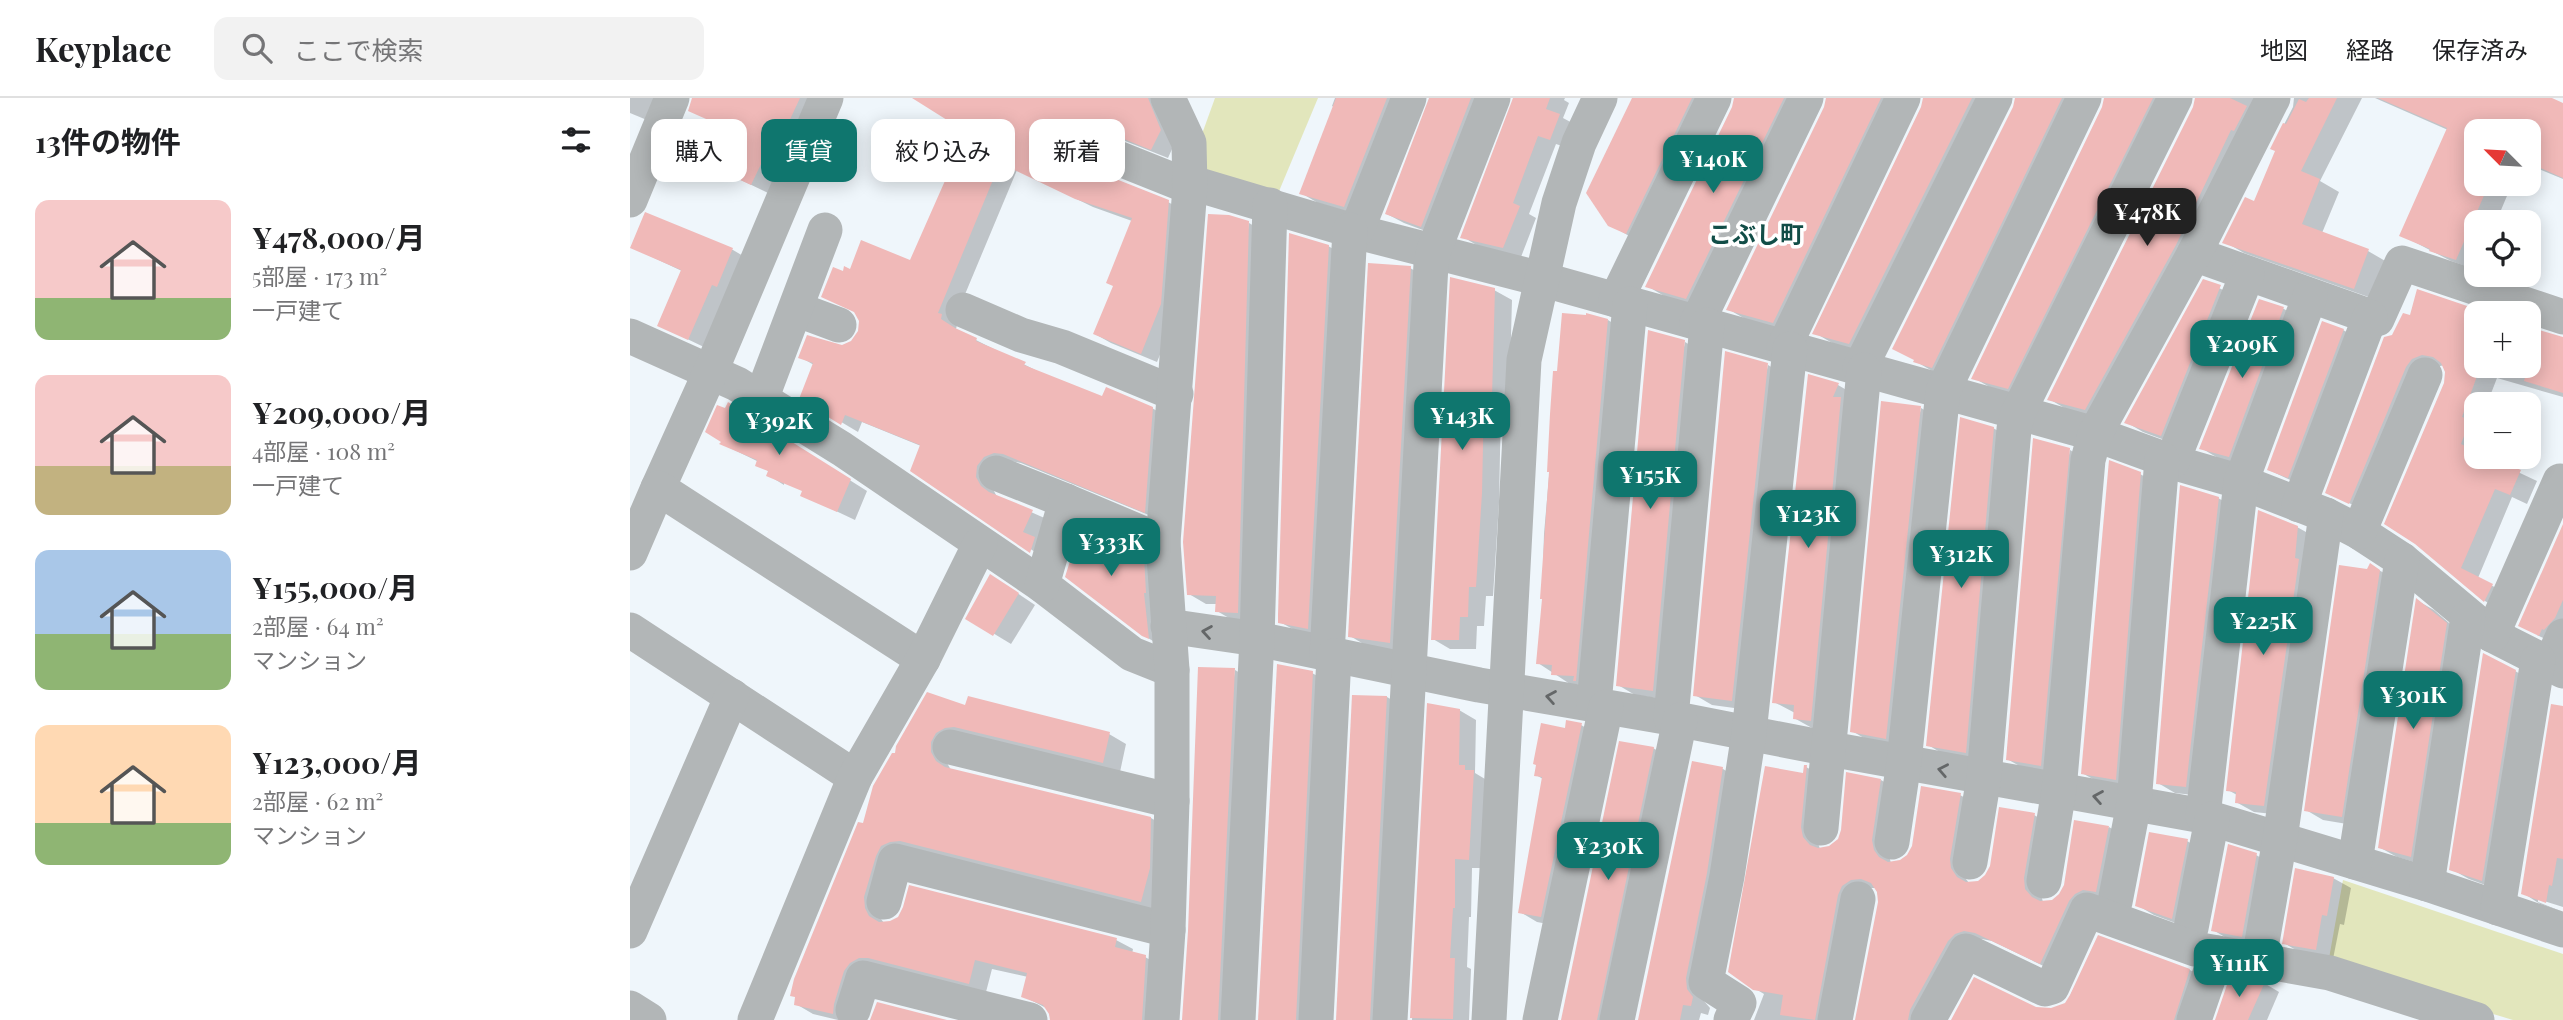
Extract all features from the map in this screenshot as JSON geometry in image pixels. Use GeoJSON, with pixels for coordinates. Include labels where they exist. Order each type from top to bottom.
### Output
{"type":"FeatureCollection","features":[{"type":"Feature","properties":{"kind":"street"},"geometry":{"type":"LineString","coordinates":[[631,193],[672,98]]}},
{"type":"Feature","properties":{"kind":"street"},"geometry":{"type":"LineString","coordinates":[[630,553],[710,373],[826,98]]}},
{"type":"Feature","properties":{"kind":"street"},"geometry":{"type":"LineString","coordinates":[[1162,1020],[1172,800],[1172,670],[1163,542],[1176,394],[1189,184],[1189,143],[1168,98]]}},
{"type":"Feature","properties":{"kind":"street"},"geometry":{"type":"LineString","coordinates":[[1316,1020],[1331,655],[1354,230],[1409,98]]}},
{"type":"Feature","properties":{"kind":"street"},"geometry":{"type":"LineString","coordinates":[[1390,1020],[1431,264],[1493,98]]}},
{"type":"Feature","properties":{"kind":"street"},"geometry":{"type":"LineString","coordinates":[[1489,1020],[1524,360],[1559,203],[1579,143],[1600,98]]}},
{"type":"Feature","properties":{"kind":"street"},"geometry":{"type":"LineString","coordinates":[[1539,1020],[1600,705],[1623,302],[1714,98]]}},
{"type":"Feature","properties":{"kind":"street"},"geometry":{"type":"LineString","coordinates":[[1618,1020],[1675,719],[1702,324],[1806,98]]}},
{"type":"Feature","properties":{"kind":"street"},"geometry":{"type":"LineString","coordinates":[[1744,1014],[1706,982],[1727,876],[1749,733],[1787,348],[1903,98]]}},
{"type":"Feature","properties":{"kind":"street"},"geometry":{"type":"LineString","coordinates":[[1821,828],[1862,369],[1995,98]]}},
{"type":"Feature","properties":{"kind":"street"},"geometry":{"type":"LineString","coordinates":[[1892,842],[1904,762],[1943,391],[2084,98]]}},
{"type":"Feature","properties":{"kind":"street"},"geometry":{"type":"LineString","coordinates":[[1970,862],[1984,777],[2014,429],[2018,412],[2175,98]]}},
{"type":"Feature","properties":{"kind":"street"},"geometry":{"type":"LineString","coordinates":[[2044,881],[2059,790],[2088,460],[2095,434],[2194,254],[2273,98]]}},
{"type":"Feature","properties":{"kind":"street"},"geometry":{"type":"LineString","coordinates":[[1125,160],[1189,184],[2095,434],[2167,460],[2241,482],[2359,532],[2402,560],[2480,626],[2554,658],[2498,908]]}},
{"type":"Feature","properties":{"kind":"street"},"geometry":{"type":"LineString","coordinates":[[1238,1020],[1257,639],[1270,205]]}},
{"type":"Feature","properties":{"kind":"street"},"geometry":{"type":"LineString","coordinates":[[761,399],[825,230]]}},
{"type":"Feature","properties":{"kind":"street"},"geometry":{"type":"LineString","coordinates":[[2194,254],[2377,319],[2402,263],[2563,317]]}},
{"type":"Feature","properties":{"kind":"street"},"geometry":{"type":"LineString","coordinates":[[2115,902],[2134,803],[2167,460],[2247,275]]}},
{"type":"Feature","properties":{"kind":"street"},"geometry":{"type":"LineString","coordinates":[[2191,928],[2208,817],[2241,482],[2310,296]]}},
{"type":"Feature","properties":{"kind":"street"},"geometry":{"type":"LineString","coordinates":[[796,309],[839,325]]}},
{"type":"Feature","properties":{"kind":"street"},"geometry":{"type":"LineString","coordinates":[[963,310],[1176,394]]}},
{"type":"Feature","properties":{"kind":"street"},"geometry":{"type":"LineString","coordinates":[[2262,942],[2280,838],[2312,510],[2370,317]]}},
{"type":"Feature","properties":{"kind":"street"},"geometry":{"type":"LineString","coordinates":[[630,336],[737,384],[842,449],[1042,585],[1132,654],[1172,670]]}},
{"type":"Feature","properties":{"kind":"street"},"geometry":{"type":"LineString","coordinates":[[2359,532],[2425,375]]}},
{"type":"Feature","properties":{"kind":"street"},"geometry":{"type":"LineString","coordinates":[[996,473],[1163,542]]}},
{"type":"Feature","properties":{"kind":"street"},"geometry":{"type":"LineString","coordinates":[[2427,884],[2480,626],[2560,481]]}},
{"type":"Feature","properties":{"kind":"street"},"geometry":{"type":"LineString","coordinates":[[658,488],[923,659]]}},
{"type":"Feature","properties":{"kind":"street"},"geometry":{"type":"LineString","coordinates":[[1042,585],[1066,501]]}},
{"type":"Feature","properties":{"kind":"street"},"geometry":{"type":"LineString","coordinates":[[755,1020],[855,777],[923,659],[980,544]]}},
{"type":"Feature","properties":{"kind":"street"},"geometry":{"type":"LineString","coordinates":[[2354,862],[2402,560]]}},
{"type":"Feature","properties":{"kind":"street"},"geometry":{"type":"LineString","coordinates":[[1168,626],[1257,639],[1408,671],[2208,817],[2427,884],[2563,930]]}},
{"type":"Feature","properties":{"kind":"street"},"geometry":{"type":"LineString","coordinates":[[630,630],[855,777]]}},
{"type":"Feature","properties":{"kind":"street"},"geometry":{"type":"LineString","coordinates":[[630,931],[732,696]]}},
{"type":"Feature","properties":{"kind":"street"},"geometry":{"type":"LineString","coordinates":[[950,747],[1172,800]]}},
{"type":"Feature","properties":{"kind":"street"},"geometry":{"type":"LineString","coordinates":[[884,902],[895,861],[1168,930]]}},
{"type":"Feature","properties":{"kind":"street"},"geometry":{"type":"LineString","coordinates":[[1835,1020],[1858,899]]}},
{"type":"Feature","properties":{"kind":"street"},"geometry":{"type":"LineString","coordinates":[[1928,1020],[1966,951],[2045,989],[2052,987],[2087,910],[2194,949],[2330,973],[2477,1020]]}},
{"type":"Feature","properties":{"kind":"street"},"geometry":{"type":"LineString","coordinates":[[2193,1020],[2217,953]]}},
{"type":"Feature","properties":{"kind":"street"},"geometry":{"type":"LineString","coordinates":[[853,1010],[863,978],[1030,1020]]}},
{"type":"Feature","properties":{"kind":"street"},"geometry":{"type":"LineString","coordinates":[[630,1008],[649,1020]]}},
{"type":"Feature","properties":{"kind":"green space"},"geometry":{"type":"Polygon","coordinates":[[[1215,98],[1318,98],[1277,196],[1204,172],[1202,134],[1215,98]]]}},
{"type":"Feature","properties":{"kind":"green space"},"geometry":{"type":"Polygon","coordinates":[[[2343,880],[2563,954],[2563,1020],[2513,1020],[2328,964],[2343,880]]]}},
{"type":"Feature","properties":{"kind":"building"},"geometry":{"type":"Polygon","coordinates":[[[692,98],[800,98],[790,119],[761,119],[761,164],[751,185],[745,182],[747,182],[747,119],[706,119],[688,111],[692,98]]]}},
{"type":"Feature","properties":{"kind":"building"},"geometry":{"type":"Polygon","coordinates":[[[912,98],[1148,98],[1161,130],[1151,150],[1125,139],[1125,119],[1029,119],[1029,177],[1015,170],[1015,119],[945,119],[912,98]]]}},
{"type":"Feature","properties":{"kind":"building"},"geometry":{"type":"Polygon","coordinates":[[[1336,98],[1387,98],[1344,207],[1299,194],[1336,98]]]}},
{"type":"Feature","properties":{"kind":"building"},"geometry":{"type":"Polygon","coordinates":[[[1429,98],[1471,98],[1421,227],[1385,214],[1429,98]]]}},
{"type":"Feature","properties":{"kind":"building"},"geometry":{"type":"Polygon","coordinates":[[[1513,98],[1550,98],[1546,109],[1560,114],[1550,140],[1538,136],[1513,203],[1520,206],[1503,248],[1460,238],[1513,98]]]}},
{"type":"Feature","properties":{"kind":"building"},"geometry":{"type":"Polygon","coordinates":[[[1632,98],[1692,98],[1626,234],[1608,226],[1586,193],[1632,98]]]}},
{"type":"Feature","properties":{"kind":"building"},"geometry":{"type":"Polygon","coordinates":[[[1734,98],[1784,98],[1686,299],[1645,287],[1732,107],[1734,98]]]}},
{"type":"Feature","properties":{"kind":"building"},"geometry":{"type":"Polygon","coordinates":[[[1826,98],[1881,98],[1773,323],[1726,310],[1824,107],[1826,98]]]}},
{"type":"Feature","properties":{"kind":"building"},"geometry":{"type":"Polygon","coordinates":[[[1923,98],[1972,98],[1849,344],[1812,334],[1921,107],[1923,98]]]}},
{"type":"Feature","properties":{"kind":"building"},"geometry":{"type":"Polygon","coordinates":[[[2015,98],[2062,98],[1932,368],[1913,362],[1914,360],[1892,349],[2013,107],[2015,98]]]}},
{"type":"Feature","properties":{"kind":"building"},"geometry":{"type":"Polygon","coordinates":[[[2104,98],[2153,98],[2008,389],[1971,379],[2102,107],[2104,98]]]}},
{"type":"Feature","properties":{"kind":"building"},"geometry":{"type":"Polygon","coordinates":[[[2195,98],[2230,98],[2247,106],[2234,131],[2231,130],[2176,245],[2085,410],[2047,400],[2193,107],[2195,98]]]}},
{"type":"Feature","properties":{"kind":"building"},"geometry":{"type":"Polygon","coordinates":[[[2309,98],[2337,98],[2301,171],[2320,179],[2302,224],[2369,249],[2354,289],[2222,243],[2245,197],[2254,201],[2275,151],[2270,149],[2283,123],[2286,124],[2299,99],[2306,102],[2309,98]]]}},
{"type":"Feature","properties":{"kind":"building"},"geometry":{"type":"Polygon","coordinates":[[[2378,98],[2552,98],[2563,103],[2563,178],[2541,168],[2541,119],[2464,119],[2464,196],[2484,196],[2478,210],[2464,210],[2464,242],[2456,260],[2429,251],[2430,249],[2399,236],[2447,128],[2378,98]]]}},
{"type":"Feature","properties":{"kind":"building"},"geometry":{"type":"Polygon","coordinates":[[[944,182],[992,182],[938,313],[942,314],[941,319],[977,338],[976,341],[1026,362],[1024,365],[1102,396],[1106,387],[1153,407],[1145,513],[1003,454],[994,453],[984,457],[977,466],[976,477],[981,486],[1033,510],[1023,532],[1035,537],[1030,553],[910,471],[920,445],[845,415],[841,425],[799,399],[813,363],[798,358],[807,335],[842,345],[851,341],[858,331],[859,321],[854,312],[821,297],[833,267],[843,271],[844,266],[850,269],[861,240],[910,260],[944,182]]]}},
{"type":"Feature","properties":{"kind":"building"},"geometry":{"type":"Polygon","coordinates":[[[1040,182],[1124,182],[1169,200],[1161,304],[1141,354],[1093,334],[1113,286],[1106,283],[1132,218],[1075,199],[1040,182]]]}},
{"type":"Feature","properties":{"kind":"building"},"geometry":{"type":"Polygon","coordinates":[[[645,212],[733,248],[717,287],[712,285],[688,340],[657,326],[681,270],[630,248],[645,212]]]}},
{"type":"Feature","properties":{"kind":"building"},"geometry":{"type":"Polygon","coordinates":[[[1208,214],[1229,215],[1249,221],[1238,613],[1215,612],[1216,596],[1187,595],[1183,542],[1208,214]]]}},
{"type":"Feature","properties":{"kind":"building"},"geometry":{"type":"Polygon","coordinates":[[[1289,233],[1329,245],[1308,629],[1278,623],[1289,233]]]}},
{"type":"Feature","properties":{"kind":"building"},"geometry":{"type":"Polygon","coordinates":[[[1368,263],[1411,266],[1390,643],[1348,637],[1368,263]]]}},
{"type":"Feature","properties":{"kind":"building"},"geometry":{"type":"Polygon","coordinates":[[[1450,277],[1495,288],[1492,397],[1484,397],[1476,587],[1469,587],[1468,617],[1460,617],[1459,640],[1431,640],[1450,277]]]}},
{"type":"Feature","properties":{"kind":"building"},"geometry":{"type":"Polygon","coordinates":[[[2203,279],[2221,285],[2161,436],[2124,423],[2203,279]]]}},
{"type":"Feature","properties":{"kind":"building"},"geometry":{"type":"Polygon","coordinates":[[[2417,289],[2464,305],[2464,378],[2476,379],[2471,392],[2464,392],[2464,436],[2461,444],[2464,445],[2464,469],[2521,470],[2510,495],[2495,489],[2461,568],[2493,584],[2484,602],[2415,544],[2384,524],[2444,383],[2445,372],[2441,363],[2433,357],[2422,355],[2412,359],[2406,367],[2349,504],[2325,493],[2384,337],[2392,335],[2403,313],[2410,315],[2417,289]]]}},
{"type":"Feature","properties":{"kind":"building"},"geometry":{"type":"Polygon","coordinates":[[[2259,299],[2284,307],[2229,457],[2199,449],[2259,299]]]}},
{"type":"Feature","properties":{"kind":"building"},"geometry":{"type":"Polygon","coordinates":[[[1562,313],[1586,313],[1608,319],[1576,681],[1573,681],[1574,676],[1551,675],[1552,665],[1536,664],[1542,599],[1553,371],[1557,371],[1562,313]]]}},
{"type":"Feature","properties":{"kind":"building"},"geometry":{"type":"Polygon","coordinates":[[[2322,321],[2344,329],[2288,478],[2267,470],[2322,321]]]}},
{"type":"Feature","properties":{"kind":"building"},"geometry":{"type":"Polygon","coordinates":[[[1648,330],[1685,340],[1653,691],[1616,686],[1648,330]]]}},
{"type":"Feature","properties":{"kind":"building"},"geometry":{"type":"Polygon","coordinates":[[[2541,331],[2563,337],[2563,393],[2524,381],[2525,378],[2541,378],[2541,331]]]}},
{"type":"Feature","properties":{"kind":"building"},"geometry":{"type":"Polygon","coordinates":[[[1725,351],[1768,363],[1732,701],[1693,696],[1725,351]]]}},
{"type":"Feature","properties":{"kind":"building"},"geometry":{"type":"Polygon","coordinates":[[[1808,374],[1839,383],[1833,397],[1841,397],[1811,721],[1793,719],[1794,705],[1772,703],[1808,374]]]}},
{"type":"Feature","properties":{"kind":"building"},"geometry":{"type":"Polygon","coordinates":[[[1881,401],[1921,406],[1886,739],[1850,732],[1881,401]]]}},
{"type":"Feature","properties":{"kind":"building"},"geometry":{"type":"Polygon","coordinates":[[[728,402],[851,479],[837,512],[800,496],[802,491],[766,476],[768,471],[755,466],[757,460],[719,444],[721,442],[705,432],[717,405],[725,408],[728,402]]]}},
{"type":"Feature","properties":{"kind":"building"},"geometry":{"type":"Polygon","coordinates":[[[1960,417],[1994,427],[1966,753],[1926,746],[1960,417]]]}},
{"type":"Feature","properties":{"kind":"building"},"geometry":{"type":"Polygon","coordinates":[[[2033,438],[2070,448],[2041,766],[2006,760],[2033,438]]]}},
{"type":"Feature","properties":{"kind":"building"},"geometry":{"type":"Polygon","coordinates":[[[2109,460],[2141,472],[2116,780],[2081,774],[2109,460]]]}},
{"type":"Feature","properties":{"kind":"building"},"geometry":{"type":"Polygon","coordinates":[[[2180,485],[2219,497],[2186,787],[2156,784],[2180,485]]]}},
{"type":"Feature","properties":{"kind":"building"},"geometry":{"type":"Polygon","coordinates":[[[2258,510],[2298,526],[2295,558],[2299,559],[2264,806],[2235,803],[2236,792],[2226,791],[2258,510]]]}},
{"type":"Feature","properties":{"kind":"building"},"geometry":{"type":"Polygon","coordinates":[[[2563,524],[2563,600],[2555,618],[2542,629],[2539,636],[2518,626],[2563,524]]]}},
{"type":"Feature","properties":{"kind":"building"},"geometry":{"type":"Polygon","coordinates":[[[1080,529],[1144,556],[1144,593],[1149,639],[1065,577],[1080,529]]]}},
{"type":"Feature","properties":{"kind":"building"},"geometry":{"type":"Polygon","coordinates":[[[2370,563],[2380,570],[2342,817],[2304,811],[2339,565],[2367,569],[2370,563]]]}},
{"type":"Feature","properties":{"kind":"building"},"geometry":{"type":"Polygon","coordinates":[[[990,574],[1019,593],[993,636],[965,619],[990,574]]]}},
{"type":"Feature","properties":{"kind":"building"},"geometry":{"type":"Polygon","coordinates":[[[2416,598],[2447,623],[2411,857],[2378,848],[2416,598]]]}},
{"type":"Feature","properties":{"kind":"building"},"geometry":{"type":"Polygon","coordinates":[[[2483,653],[2516,670],[2482,881],[2449,870],[2483,653]]]}},
{"type":"Feature","properties":{"kind":"building"},"geometry":{"type":"Polygon","coordinates":[[[1277,664],[1313,671],[1296,1020],[1258,1020],[1277,664]]]}},
{"type":"Feature","properties":{"kind":"building"},"geometry":{"type":"Polygon","coordinates":[[[1198,667],[1235,668],[1218,1020],[1182,1020],[1198,667]]]}},
{"type":"Feature","properties":{"kind":"building"},"geometry":{"type":"Polygon","coordinates":[[[927,692],[965,705],[968,696],[1110,732],[1103,763],[954,727],[936,733],[931,742],[931,752],[936,761],[945,767],[1151,817],[1150,868],[1141,902],[900,841],[890,842],[881,846],[876,856],[864,897],[869,916],[879,922],[898,917],[909,885],[1117,938],[1115,947],[1146,955],[1142,1020],[1050,1020],[1043,1005],[1021,997],[1027,973],[975,960],[969,984],[859,958],[850,963],[844,971],[833,1014],[794,1005],[795,997],[790,996],[794,979],[858,822],[863,823],[873,786],[892,753],[895,753],[896,746],[927,692]]]}},
{"type":"Feature","properties":{"kind":"building"},"geometry":{"type":"Polygon","coordinates":[[[1352,695],[1387,696],[1370,1020],[1336,1020],[1352,695]]]}},
{"type":"Feature","properties":{"kind":"building"},"geometry":{"type":"Polygon","coordinates":[[[1427,703],[1460,709],[1459,765],[1465,765],[1465,770],[1474,770],[1469,860],[1455,859],[1455,908],[1450,958],[1455,958],[1453,1019],[1410,1018],[1427,703]]]}},
{"type":"Feature","properties":{"kind":"building"},"geometry":{"type":"Polygon","coordinates":[[[2551,704],[2563,706],[2563,859],[2557,858],[2546,903],[2521,894],[2551,704]]]}},
{"type":"Feature","properties":{"kind":"building"},"geometry":{"type":"Polygon","coordinates":[[[1566,720],[1582,723],[1541,917],[1518,913],[1542,777],[1534,776],[1536,765],[1533,764],[1541,723],[1565,728],[1566,720]]]}},
{"type":"Feature","properties":{"kind":"building"},"geometry":{"type":"Polygon","coordinates":[[[1619,741],[1654,747],[1597,1020],[1561,1020],[1619,741]]]}},
{"type":"Feature","properties":{"kind":"building"},"geometry":{"type":"Polygon","coordinates":[[[1692,761],[1723,767],[1707,873],[1686,978],[1687,989],[1693,997],[1691,1006],[1683,1005],[1680,1020],[1638,1020],[1692,761]]]}},
{"type":"Feature","properties":{"kind":"building"},"geometry":{"type":"Polygon","coordinates":[[[1804,765],[1807,765],[1801,827],[1803,837],[1810,845],[1818,848],[1829,846],[1838,839],[1846,772],[1881,779],[1872,840],[1879,857],[1888,862],[1900,860],[1912,846],[1921,786],[1961,793],[1950,859],[1951,868],[1957,877],[1966,882],[1978,881],[1990,866],[1999,807],[2035,813],[2024,878],[2025,889],[2040,901],[2052,900],[2064,885],[2074,820],[2109,826],[2096,892],[2083,890],[2069,901],[2040,964],[1975,933],[1964,931],[1955,934],[1948,941],[1910,1010],[1908,1020],[1855,1020],[1878,902],[1877,892],[1871,883],[1861,879],[1851,880],[1842,886],[1838,895],[1815,1020],[1780,1015],[1783,995],[1753,990],[1728,972],[1765,766],[1803,773],[1804,765]]]}},
{"type":"Feature","properties":{"kind":"building"},"geometry":{"type":"Polygon","coordinates":[[[2149,832],[2188,839],[2172,919],[2135,906],[2149,832]]]}},
{"type":"Feature","properties":{"kind":"building"},"geometry":{"type":"Polygon","coordinates":[[[2228,844],[2257,853],[2242,937],[2211,931],[2228,844]]]}},
{"type":"Feature","properties":{"kind":"building"},"geometry":{"type":"Polygon","coordinates":[[[2295,868],[2334,877],[2327,916],[2322,915],[2316,950],[2282,944],[2295,868]]]}},
{"type":"Feature","properties":{"kind":"building"},"geometry":{"type":"Polygon","coordinates":[[[2098,935],[2190,969],[2174,1020],[1951,1020],[1974,977],[2036,1007],[2051,1008],[2065,1003],[2098,935]]]}},
{"type":"Feature","properties":{"kind":"building"},"geometry":{"type":"Polygon","coordinates":[[[2230,976],[2265,982],[2248,1020],[2215,1020],[2230,976]]]}},
{"type":"Feature","properties":{"kind":"building"},"geometry":{"type":"Polygon","coordinates":[[[877,1002],[947,1020],[870,1020],[877,1002]]]}},
{"type":"Feature","properties":{"kind":"district","name":"こぶし町"},"geometry":{"type":"Point","coordinates":[1756,233]}}]}
